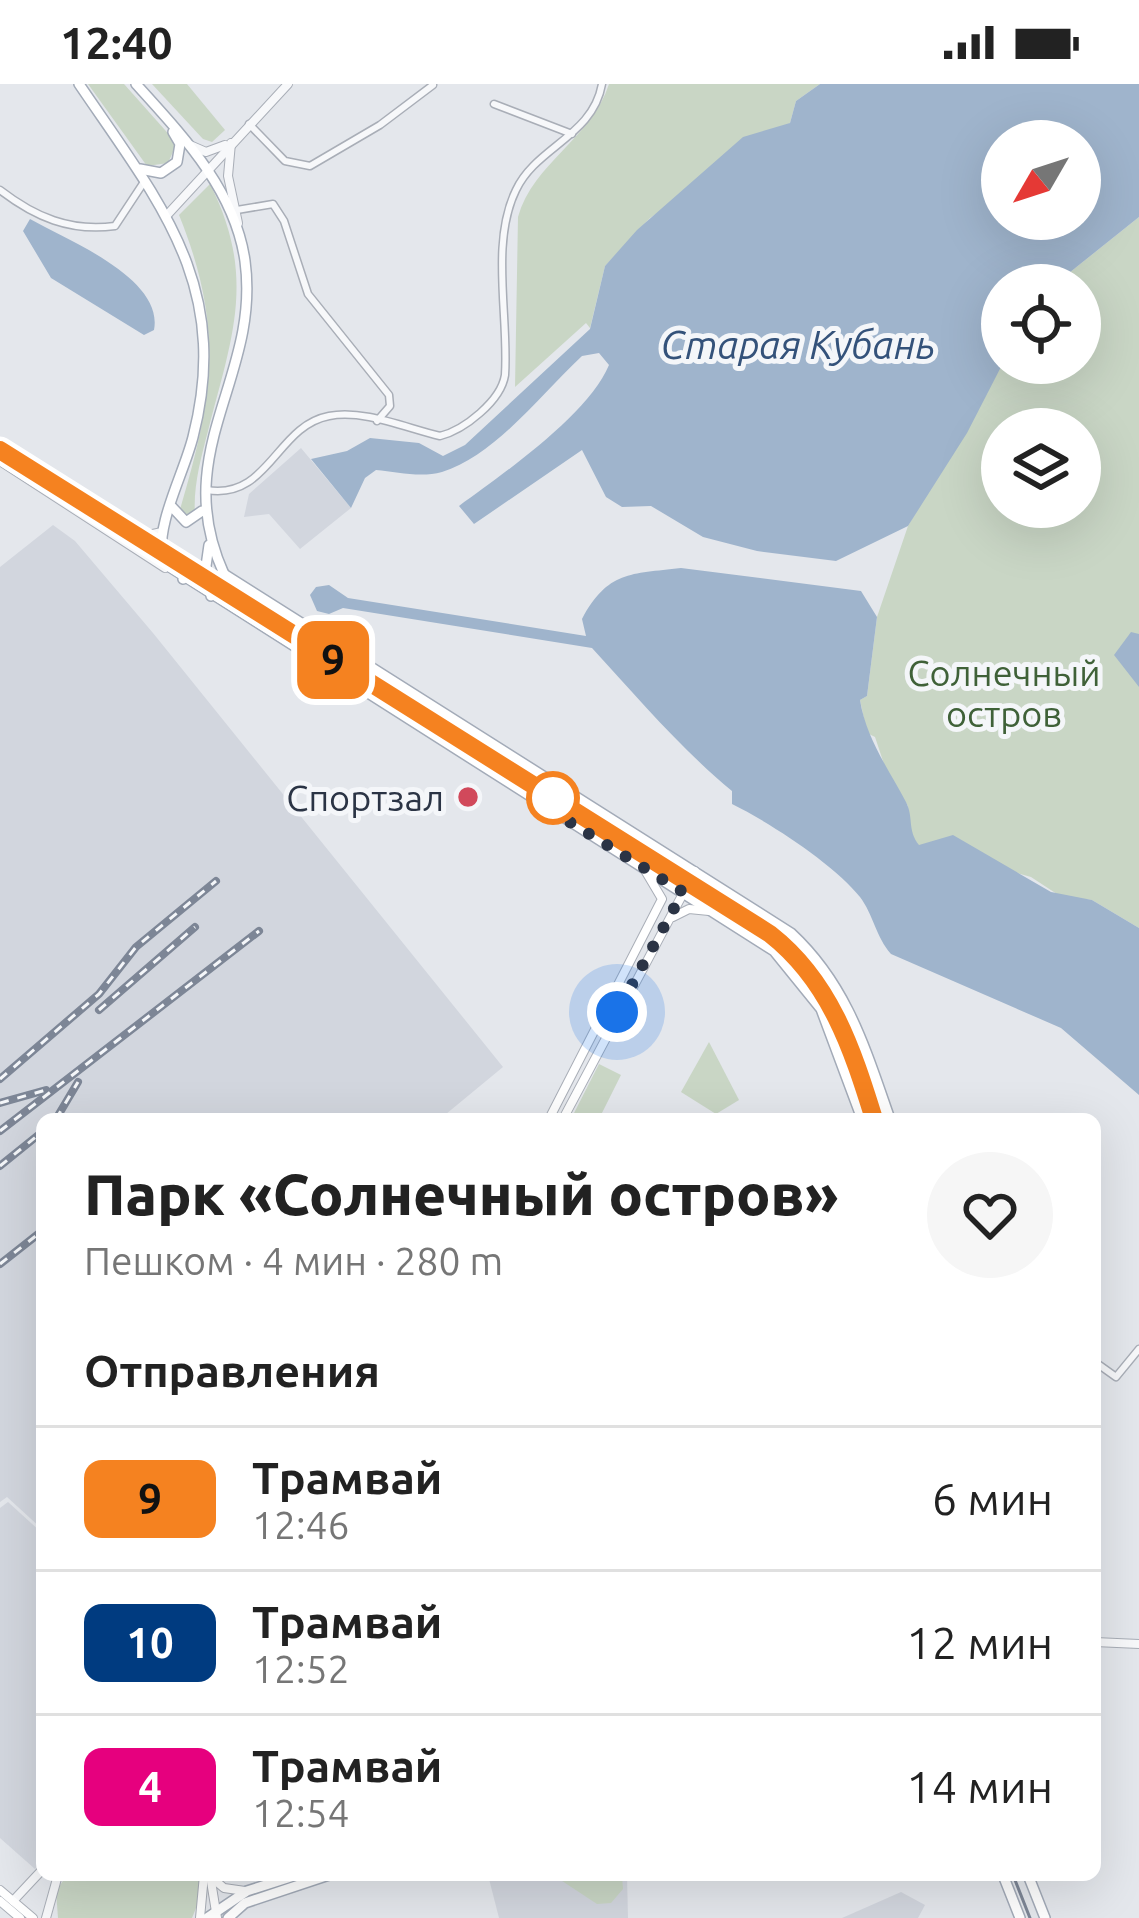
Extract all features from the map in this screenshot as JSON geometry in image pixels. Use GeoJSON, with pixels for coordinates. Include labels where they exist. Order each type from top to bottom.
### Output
{"type":"FeatureCollection","features":[{"type":"Feature","properties":{"kind":"main road"},"geometry":{"type":"LineString","coordinates":[[79,84],[168,214],[196,286],[206,349],[197,421],[164,531],[160,555],[168,570],[760,940],[796,974],[821,1009],[860,1113]]}},
{"type":"Feature","properties":{"kind":"main road"},"geometry":{"type":"LineString","coordinates":[[136,84],[208,168],[239,236],[245,301],[202,511],[224,574],[774,919],[813,953],[855,1017],[888,1113]]}},
{"type":"Feature","properties":{"kind":"main road"},"geometry":{"type":"LineString","coordinates":[[139,169],[161,172],[179,153],[157,107]]}},
{"type":"Feature","properties":{"kind":"main road"},"geometry":{"type":"LineString","coordinates":[[172,507],[186,522],[202,511]]}},
{"type":"Feature","properties":{"kind":"main road"},"geometry":{"type":"LineString","coordinates":[[183,580],[206,566],[209,540]]}},
{"type":"Feature","properties":{"kind":"main road"},"geometry":{"type":"LineString","coordinates":[[212,597],[208,581],[224,574]]}},
{"type":"Feature","properties":{"kind":"main road"},"geometry":{"type":"LineString","coordinates":[[552,1113],[662,899],[641,866]]}},
{"type":"Feature","properties":{"kind":"main road"},"geometry":{"type":"LineString","coordinates":[[566,1113],[695,870]]}},
{"type":"Feature","properties":{"kind":"main road"},"geometry":{"type":"LineString","coordinates":[[666,922],[689,909],[714,911]]}},
{"type":"Feature","properties":{"kind":"main road"},"geometry":{"type":"LineString","coordinates":[[208,1881],[210,1917]]}},
{"type":"Feature","properties":{"kind":"main road"},"geometry":{"type":"LineString","coordinates":[[208,1881],[210,1917]]}},
{"type":"Feature","properties":{"kind":"main road"},"geometry":{"type":"LineString","coordinates":[[215,1881],[224,1888],[247,1891]]}},
{"type":"Feature","properties":{"kind":"main road"},"geometry":{"type":"LineString","coordinates":[[210,1917],[247,1891],[278,1881]]}},
{"type":"Feature","properties":{"kind":"main road"},"geometry":{"type":"LineString","coordinates":[[228,1918],[245,1903],[311,1881]]}},
{"type":"Feature","properties":{"kind":"main road"},"geometry":{"type":"LineString","coordinates":[[1005,1881],[1020,1918]]}},
{"type":"Feature","properties":{"kind":"main road"},"geometry":{"type":"LineString","coordinates":[[1030,1881],[1045,1918]]}},
{"type":"Feature","properties":{"kind":"main road"},"geometry":{"type":"LineString","coordinates":[[0,1890],[33,1918]]}},
{"type":"Feature","properties":{"kind":"main road"},"geometry":{"type":"LineString","coordinates":[[0,1901],[20,1918]]}},
{"type":"Feature","properties":{"kind":"street"},"geometry":{"type":"LineString","coordinates":[[168,214],[288,84]]}},
{"type":"Feature","properties":{"kind":"street"},"geometry":{"type":"LineString","coordinates":[[203,489],[226,493],[241,488],[315,419],[352,414],[440,436],[451,433],[504,386],[508,212],[519,183],[592,115],[602,84]]}},
{"type":"Feature","properties":{"kind":"street"},"geometry":{"type":"LineString","coordinates":[[250,124],[285,161],[310,166],[380,125],[433,85]]}},
{"type":"Feature","properties":{"kind":"street"},"geometry":{"type":"LineString","coordinates":[[494,104],[572,134]]}},
{"type":"Feature","properties":{"kind":"street"},"geometry":{"type":"LineString","coordinates":[[190,145],[206,152],[232,142]]}},
{"type":"Feature","properties":{"kind":"street"},"geometry":{"type":"LineString","coordinates":[[232,142],[228,176],[239,236]]}},
{"type":"Feature","properties":{"kind":"street"},"geometry":{"type":"LineString","coordinates":[[0,190],[60,225],[101,228],[115,226],[137,187],[147,180]]}},
{"type":"Feature","properties":{"kind":"street"},"geometry":{"type":"LineString","coordinates":[[237,210],[273,204],[284,221],[308,294],[389,394],[390,406],[377,421]]}},
{"type":"Feature","properties":{"kind":"street"},"geometry":{"type":"LineString","coordinates":[[0,461],[168,570]]}},
{"type":"Feature","properties":{"kind":"street"},"geometry":{"type":"LineString","coordinates":[[124,540],[164,531]]}},
{"type":"Feature","properties":{"kind":"street"},"geometry":{"type":"LineString","coordinates":[[1101,1366],[1116,1377],[1139,1349]]}},
{"type":"Feature","properties":{"kind":"street"},"geometry":{"type":"LineString","coordinates":[[1101,1642],[1139,1644]]}},
{"type":"Feature","properties":{"kind":"street"},"geometry":{"type":"LineString","coordinates":[[13,1901],[36,1876]]}},
{"type":"Feature","properties":{"kind":"street"},"geometry":{"type":"LineString","coordinates":[[46,1918],[56,1881]]}},
{"type":"Feature","properties":{"kind":"shaded area"},"geometry":{"type":"Polygon","coordinates":[[[301,448],[351,508],[300,549],[269,514],[244,517],[249,494],[301,448]]]}},
{"type":"Feature","properties":{"kind":"shaded area"},"geometry":{"type":"Polygon","coordinates":[[[53,525],[75,541],[503,1067],[447,1113],[36,1113],[36,1524],[7,1497],[0,1502],[0,567],[53,525]]]}},
{"type":"Feature","properties":{"kind":"shaded area"},"geometry":{"type":"Polygon","coordinates":[[[8,1502],[36,1528],[35,1869],[0,1838],[0,1508],[8,1502]]]}},
{"type":"Feature","properties":{"kind":"shaded area"},"geometry":{"type":"Polygon","coordinates":[[[490,1881],[627,1881],[628,1918],[499,1918],[490,1881]]]}},
{"type":"Feature","properties":{"kind":"shaded area"},"geometry":{"type":"Polygon","coordinates":[[[901,1892],[925,1905],[918,1918],[842,1918],[901,1892]]]}},
{"type":"Feature","properties":{"kind":"green space"},"geometry":{"type":"Polygon","coordinates":[[[88,84],[124,84],[173,139],[176,145],[168,163],[147,166],[88,84]]]}},
{"type":"Feature","properties":{"kind":"green space"},"geometry":{"type":"Polygon","coordinates":[[[152,84],[187,84],[225,130],[212,142],[203,139],[152,84]]]}},
{"type":"Feature","properties":{"kind":"green space"},"geometry":{"type":"Polygon","coordinates":[[[609,84],[820,84],[796,101],[790,123],[650,218],[605,266],[590,328],[586,323],[515,387],[518,217],[536,181],[590,120],[609,84]]]}},
{"type":"Feature","properties":{"kind":"green space"},"geometry":{"type":"Polygon","coordinates":[[[210,184],[233,249],[236,307],[198,472],[195,515],[179,513],[206,398],[208,329],[194,256],[179,215],[210,184]]]}},
{"type":"Feature","properties":{"kind":"green space","name":"Солнечный остров"},"geometry":{"type":"Polygon","coordinates":[[[1139,217],[1139,928],[1092,900],[1060,896],[1031,877],[919,846],[909,832],[908,806],[888,776],[875,737],[867,733],[860,700],[867,696],[877,617],[908,526],[991,384],[1101,384],[1101,264],[1080,264],[1139,217]]]}},
{"type":"Feature","properties":{"kind":"green space"},"geometry":{"type":"Polygon","coordinates":[[[709,1042],[739,1100],[714,1113],[681,1092],[709,1042]]]}},
{"type":"Feature","properties":{"kind":"green space"},"geometry":{"type":"Polygon","coordinates":[[[599,1064],[621,1075],[602,1113],[574,1113],[599,1064]]]}},
{"type":"Feature","properties":{"kind":"green space"},"geometry":{"type":"Polygon","coordinates":[[[63,1881],[199,1881],[200,1898],[192,1918],[58,1918],[56,1891],[63,1881]]]}},
{"type":"Feature","properties":{"kind":"green space"},"geometry":{"type":"Polygon","coordinates":[[[562,1881],[622,1881],[623,1889],[611,1903],[597,1904],[562,1881]]]}},
{"type":"Feature","properties":{"kind":"water","name":"Старая Кубань"},"geometry":{"type":"Polygon","coordinates":[[[820,84],[1139,84],[1139,217],[1080,264],[981,264],[981,384],[992,384],[908,526],[836,561],[757,551],[703,537],[651,506],[622,507],[606,497],[582,450],[474,524],[459,506],[543,442],[583,403],[609,365],[599,353],[582,356],[517,422],[462,464],[434,474],[376,470],[365,478],[351,508],[311,459],[347,451],[370,438],[419,443],[443,456],[465,445],[590,329],[605,266],[637,230],[743,137],[790,123],[796,101],[820,84]]]}},
{"type":"Feature","properties":{"kind":"water"},"geometry":{"type":"Polygon","coordinates":[[[30,219],[129,278],[153,311],[154,330],[144,335],[51,278],[23,231],[30,219]]]}},
{"type":"Feature","properties":{"kind":"water"},"geometry":{"type":"Polygon","coordinates":[[[681,568],[861,591],[877,617],[867,696],[860,700],[863,714],[906,802],[919,845],[953,835],[1051,892],[1092,900],[1139,928],[1139,1095],[1061,1028],[891,954],[849,885],[801,845],[732,804],[732,791],[677,740],[592,648],[343,608],[329,614],[317,611],[310,595],[316,587],[329,585],[348,598],[586,636],[582,619],[611,583],[634,574],[681,568]]]}},
{"type":"Feature","properties":{"kind":"water"},"geometry":{"type":"Polygon","coordinates":[[[1131,632],[1139,634],[1139,687],[1114,655],[1131,632]]]}},
{"type":"Feature","properties":{"kind":"tram line"},"geometry":{"type":"LineString","coordinates":[[0,446],[780,937],[831,998],[853,1044],[876,1113]]}},
{"type":"Feature","properties":{"kind":"tram line","name":"9"},"geometry":{"type":"LineString","coordinates":[[0,450],[770,934],[806,967],[833,1007],[872,1113]]}},
{"type":"Feature","properties":{"kind":"tram line"},"geometry":{"type":"LineString","coordinates":[[1015,1881],[1030,1918]]}},
{"type":"Feature","properties":{"kind":"railway"},"geometry":{"type":"LineString","coordinates":[[0,1079],[99,994],[136,947],[216,881]]}},
{"type":"Feature","properties":{"kind":"railway"},"geometry":{"type":"LineString","coordinates":[[99,1010],[195,927]]}},
{"type":"Feature","properties":{"kind":"railway"},"geometry":{"type":"LineString","coordinates":[[0,1131],[259,931]]}},
{"type":"Feature","properties":{"kind":"railway"},"geometry":{"type":"LineString","coordinates":[[60,1113],[78,1082]]}},
{"type":"Feature","properties":{"kind":"railway"},"geometry":{"type":"LineString","coordinates":[[0,1103],[46,1090]]}},
{"type":"Feature","properties":{"kind":"railway"},"geometry":{"type":"LineString","coordinates":[[0,1166],[36,1137]]}},
{"type":"Feature","properties":{"kind":"railway"},"geometry":{"type":"LineString","coordinates":[[0,1264],[36,1236]]}},
{"type":"Feature","properties":{"kind":"place","name":"Спортзал"},"geometry":{"type":"Point","coordinates":[468,797]}},
{"type":"Feature","properties":{"kind":"route"},"geometry":{"type":"LineString","coordinates":[[553,798],[544,806],[683,892],[617,1012]]}}]}
